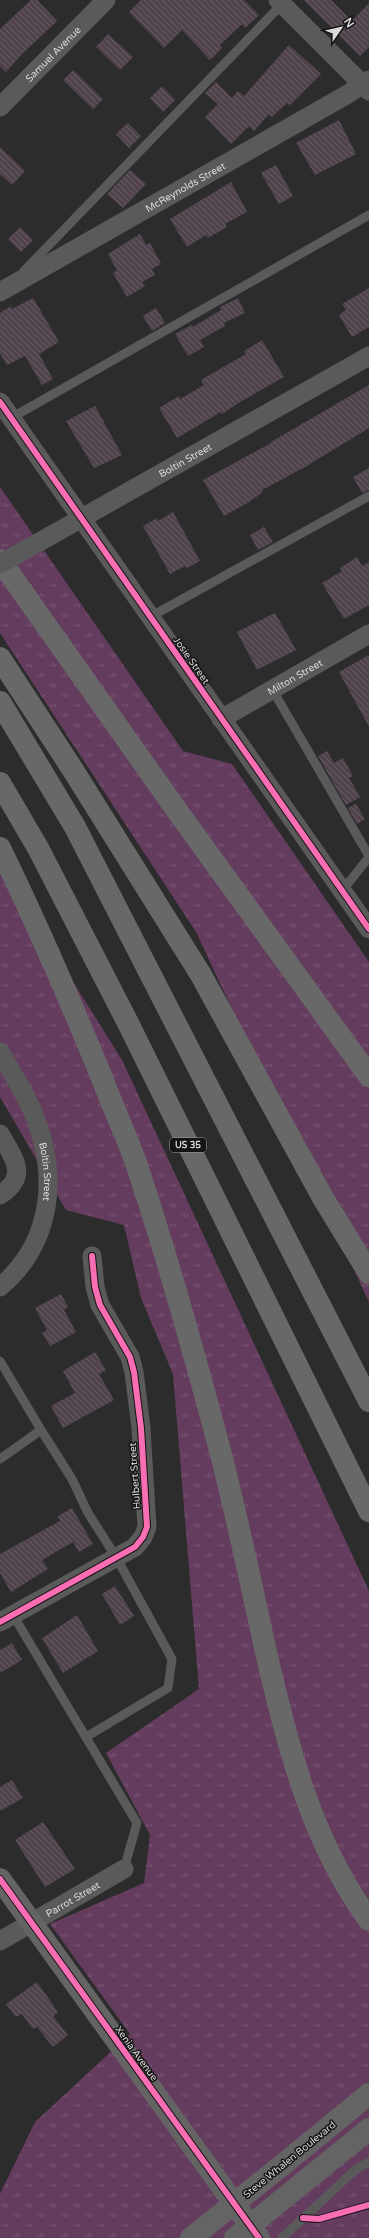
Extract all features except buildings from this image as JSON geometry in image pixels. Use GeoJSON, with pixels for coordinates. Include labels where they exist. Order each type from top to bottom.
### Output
{"type":"FeatureCollection","features":[{"type":"Feature","properties":{"kind":"highway"},"geometry":{"type":"LineString","coordinates":[[0,560],[178,812],[369,1076]]}},
{"type":"Feature","properties":{"kind":"highway"},"geometry":{"type":"LineString","coordinates":[[0,658],[73,770],[201,975],[323,1198],[369,1273]]}},
{"type":"Feature","properties":{"kind":"highway"},"geometry":{"type":"LineString","coordinates":[[0,702],[75,827],[369,1402]]}},
{"type":"Feature","properties":{"kind":"highway","name":"US 35"},"geometry":{"type":"LineString","coordinates":[[0,783],[38,848],[125,1018],[369,1511]]}},
{"type":"Feature","properties":{"kind":"highway"},"geometry":{"type":"LineString","coordinates":[[0,848],[30,909],[77,1017],[135,1161],[176,1290],[219,1446],[284,1730],[304,1797],[325,1846],[355,1902],[369,1920]]}},
{"type":"Feature","properties":{"kind":"street","name":"Samuel Avenue"},"geometry":{"type":"LineString","coordinates":[[0,107],[106,0]]}},
{"type":"Feature","properties":{"kind":"street"},"geometry":{"type":"LineString","coordinates":[[282,1],[368,85]]}},
{"type":"Feature","properties":{"kind":"street","name":"McReynolds Street"},"geometry":{"type":"LineString","coordinates":[[4,289],[368,85]]}},
{"type":"Feature","properties":{"kind":"street","name":"Boltin Street"},"geometry":{"type":"LineString","coordinates":[[0,564],[369,356]]}},
{"type":"Feature","properties":{"kind":"street","name":"Josie Street"},"geometry":{"type":"LineString","coordinates":[[0,402],[369,930]]}},
{"type":"Feature","properties":{"kind":"street","name":"Milton Street"},"geometry":{"type":"LineString","coordinates":[[221,719],[369,634]]}},
{"type":"Feature","properties":{"kind":"street","name":"Boltin Street"},"geometry":{"type":"LineString","coordinates":[[0,1052],[32,1109],[42,1136],[48,1165],[49,1191],[45,1216],[36,1239],[23,1262],[0,1287]]}},
{"type":"Feature","properties":{"kind":"street"},"geometry":{"type":"LineString","coordinates":[[0,1134],[17,1165],[17,1176],[14,1184],[0,1195]]}},
{"type":"Feature","properties":{"kind":"street","name":"Hulbert Street"},"geometry":{"type":"LineString","coordinates":[[6,1618],[135,1547],[143,1537],[147,1527],[141,1428],[134,1372],[130,1357],[100,1305],[95,1287],[92,1256]]}},
{"type":"Feature","properties":{"kind":"street","name":"Parrot Street"},"geometry":{"type":"LineString","coordinates":[[0,1941],[124,1869]]}},
{"type":"Feature","properties":{"kind":"street","name":"Xenia Avenue"},"geometry":{"type":"LineString","coordinates":[[0,1879],[259,2238]]}},
{"type":"Feature","properties":{"kind":"street","name":"Steve Whalen Boulevard"},"geometry":{"type":"LineString","coordinates":[[191,2238],[369,2094]]}},
{"type":"Feature","properties":{"kind":"street"},"geometry":{"type":"LineString","coordinates":[[235,2238],[369,2129]]}},
{"type":"Feature","properties":{"kind":"lane"},"geometry":{"type":"LineString","coordinates":[[4,289],[282,1]]}},
{"type":"Feature","properties":{"kind":"lane"},"geometry":{"type":"LineString","coordinates":[[11,418],[369,214]]}},
{"type":"Feature","properties":{"kind":"lane"},"geometry":{"type":"LineString","coordinates":[[150,617],[369,496]]}},
{"type":"Feature","properties":{"kind":"lane"},"geometry":{"type":"LineString","coordinates":[[272,689],[369,857],[342,891]]}},
{"type":"Feature","properties":{"kind":"lane"},"geometry":{"type":"LineString","coordinates":[[0,1361],[72,1479],[88,1513],[116,1557],[172,1659],[168,1688],[86,1737]]}},
{"type":"Feature","properties":{"kind":"lane"},"geometry":{"type":"LineString","coordinates":[[0,1459],[41,1430]]}},
{"type":"Feature","properties":{"kind":"lane"},"geometry":{"type":"LineString","coordinates":[[6,1618],[86,1737],[137,1823],[124,1869]]}},
{"type":"Feature","properties":{"kind":"lane"},"geometry":{"type":"LineString","coordinates":[[282,2238],[355,2170],[369,2162]]}},
{"type":"Feature","properties":{"kind":"green space"},"geometry":{"type":"Polygon","coordinates":[[[0,487],[183,751],[232,764],[369,962],[369,1302],[196,932],[0,633],[0,487]]]}},
{"type":"Feature","properties":{"kind":"green space"},"geometry":{"type":"Polygon","coordinates":[[[0,865],[122,1060],[369,1591],[369,2238],[0,2238],[0,2194],[35,2122],[130,2034],[50,1924],[144,1883],[150,1835],[106,1753],[199,1689],[173,1374],[141,1298],[124,1225],[66,1210],[0,1097],[0,865]]]}},
{"type":"Feature","properties":{"kind":"cycle path"},"geometry":{"type":"LineString","coordinates":[[0,402],[369,929]]}},
{"type":"Feature","properties":{"kind":"cycle path"},"geometry":{"type":"LineString","coordinates":[[0,1622],[135,1547],[143,1537],[147,1527],[141,1428],[134,1372],[130,1357],[100,1305],[95,1287],[92,1256]]}},
{"type":"Feature","properties":{"kind":"cycle path"},"geometry":{"type":"LineString","coordinates":[[0,1879],[259,2238]]}},
{"type":"Feature","properties":{"kind":"cycle path"},"geometry":{"type":"LineString","coordinates":[[303,2218],[319,2219],[369,2205]]}}]}
